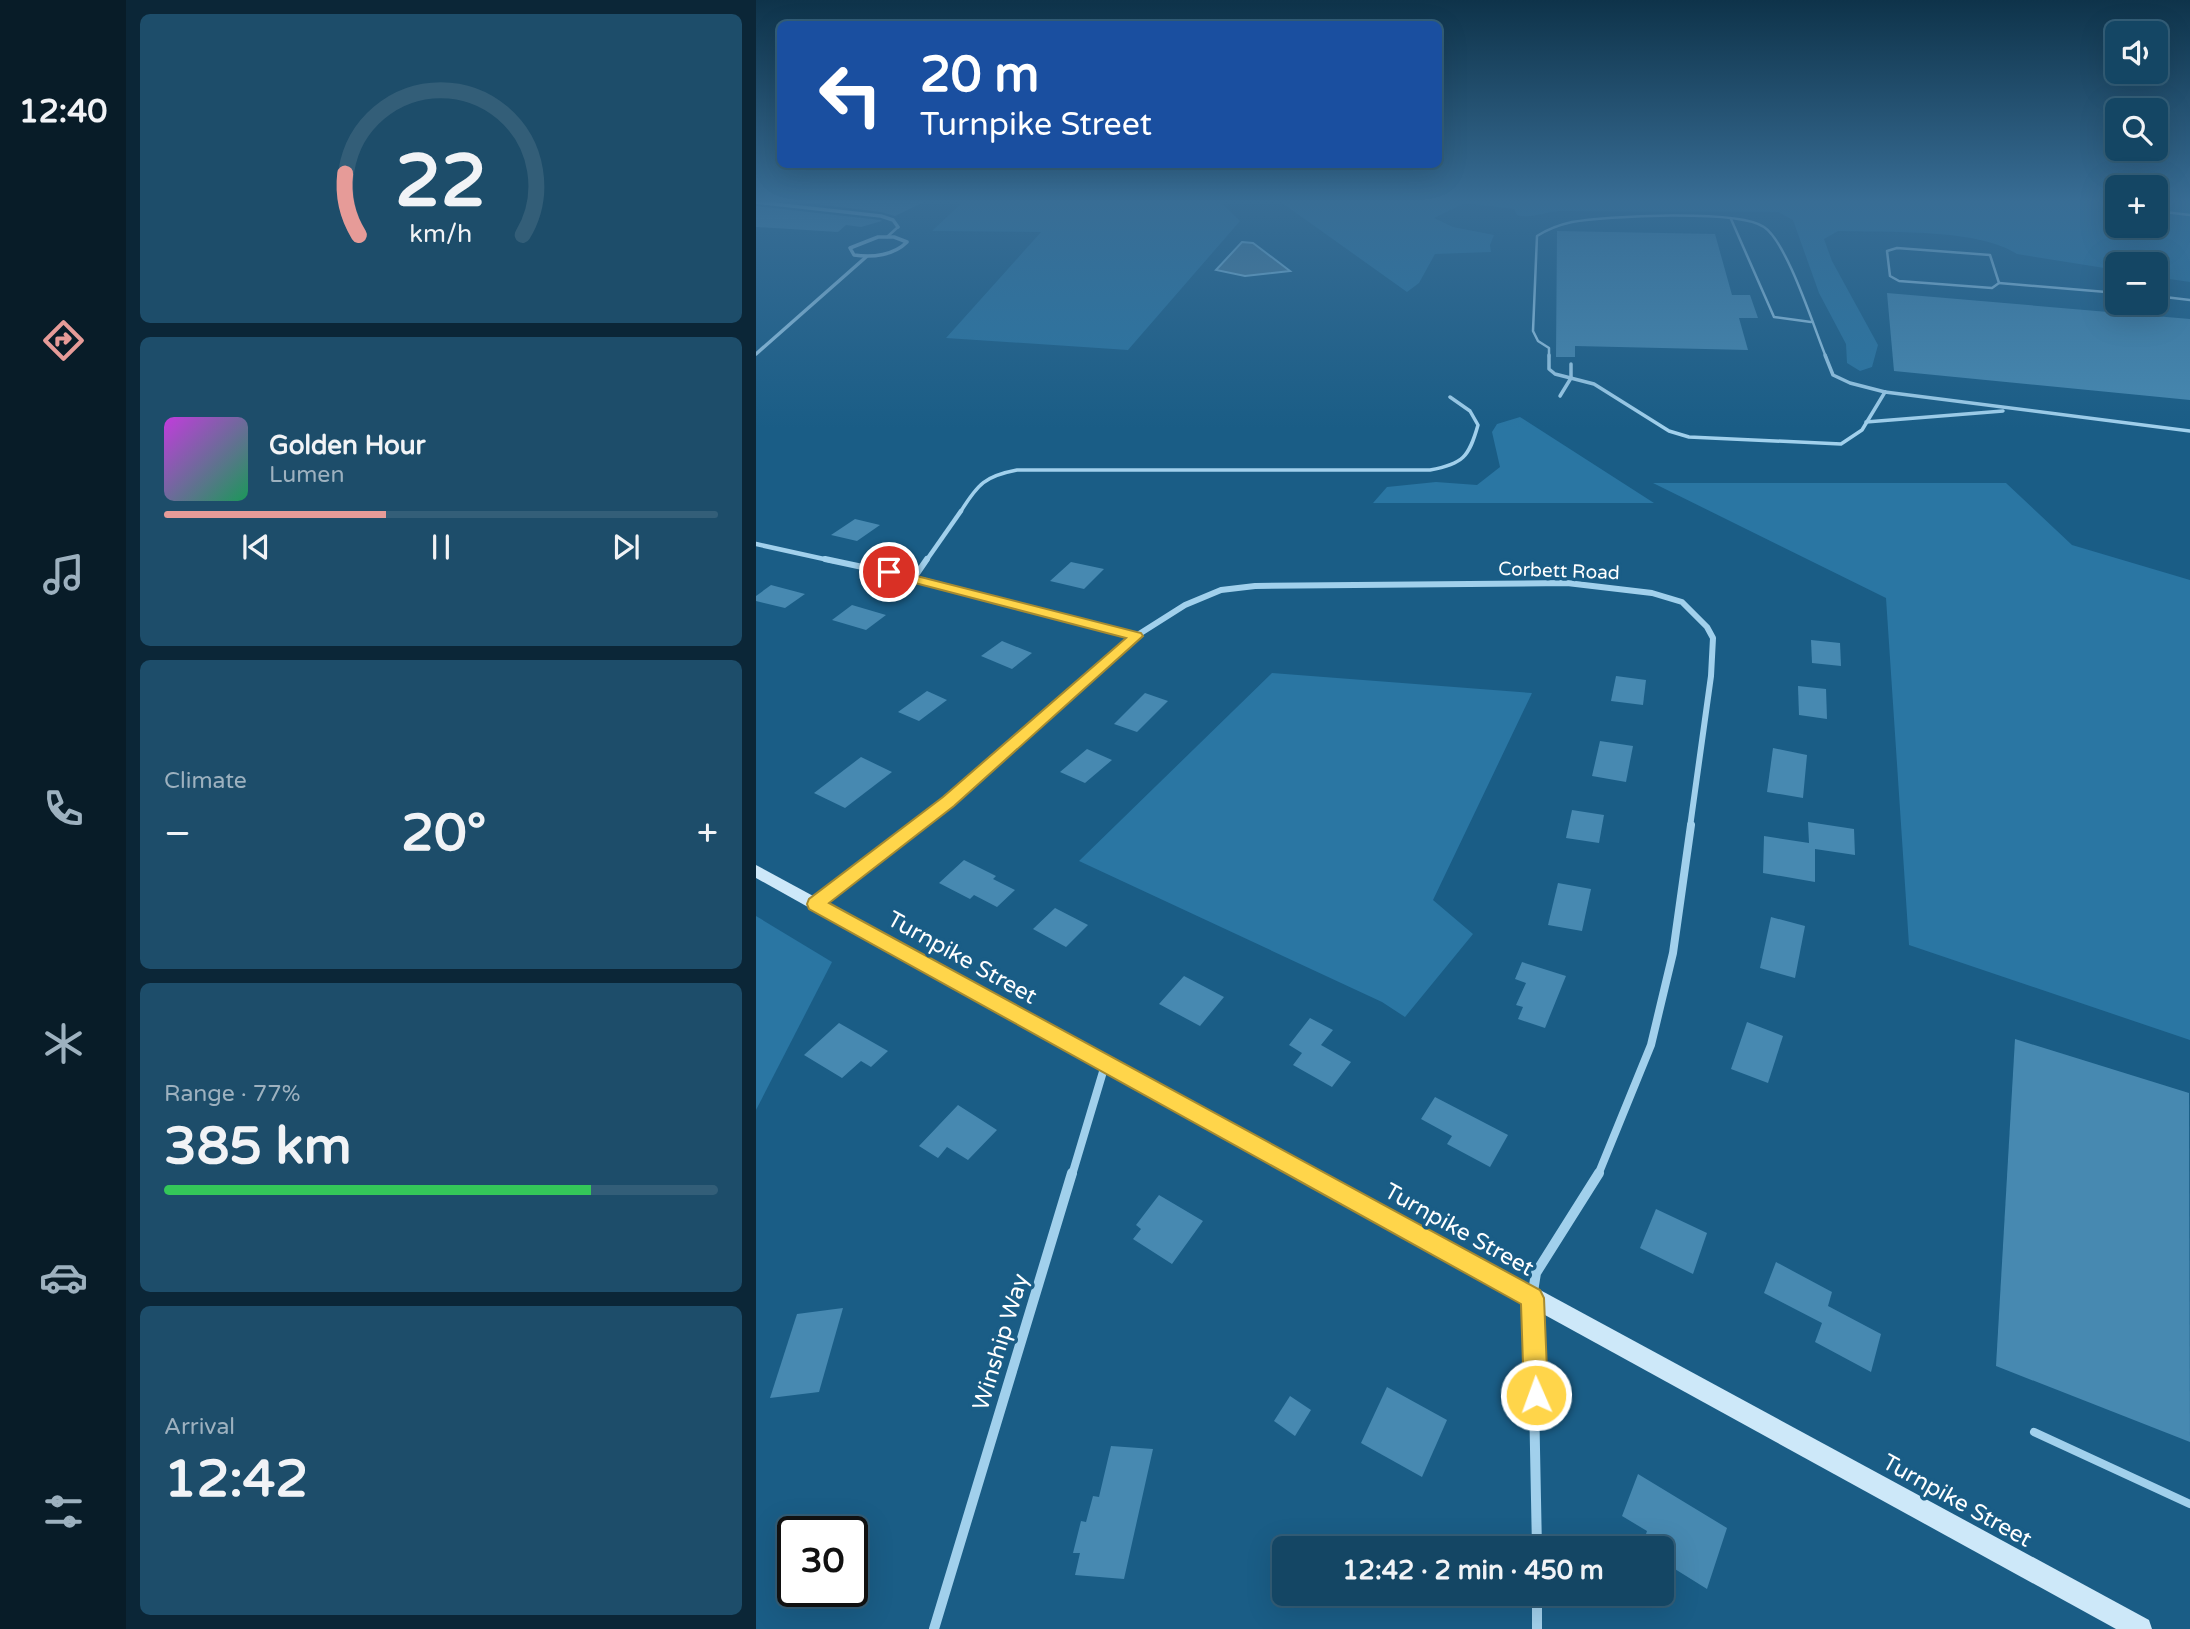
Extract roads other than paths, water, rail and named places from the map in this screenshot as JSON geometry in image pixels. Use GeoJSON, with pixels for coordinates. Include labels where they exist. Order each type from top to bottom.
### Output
{"type":"FeatureCollection","features":[{"type":"Feature","properties":{"kind":"street"},"geometry":{"type":"LineString","coordinates":[[756,354],[844,276]]}},
{"type":"Feature","properties":{"kind":"street"},"geometry":{"type":"LineString","coordinates":[[914,578],[961,511]]}},
{"type":"Feature","properties":{"kind":"street"},"geometry":{"type":"LineString","coordinates":[[756,544],[914,578],[1136,636]]}},
{"type":"Feature","properties":{"kind":"street","name":"Corbett Road"},"geometry":{"type":"LineString","coordinates":[[815,904],[949,802],[1136,636],[1185,605],[1221,590],[1255,586],[1567,583],[1652,593],[1682,602],[1707,627],[1713,638],[1712,676],[1673,953],[1651,1045],[1599,1173],[1536,1273],[1532,1298],[1537,1536]]}},
{"type":"Feature","properties":{"kind":"street","name":"Turnpike Street"},"geometry":{"type":"LineString","coordinates":[[756,871],[1105,1065],[2140,1629]]}},
{"type":"Feature","properties":{"kind":"street","name":"Winship Way"},"geometry":{"type":"LineString","coordinates":[[934,1629],[1105,1065]]}},
{"type":"Feature","properties":{"kind":"street"},"geometry":{"type":"LineString","coordinates":[[1537,1606],[1537,1629]]}},
{"type":"Feature","properties":{"kind":"lane"},"geometry":{"type":"LineString","coordinates":[[1536,276],[1534,331],[1538,341],[1549,348],[1549,369],[1594,384],[1669,430],[1689,437],[1841,444],[1853,441],[1885,392]]}},
{"type":"Feature","properties":{"kind":"lane"},"geometry":{"type":"LineString","coordinates":[[1756,276],[1774,317],[1811,322]]}},
{"type":"Feature","properties":{"kind":"lane"},"geometry":{"type":"LineString","coordinates":[[1792,276],[1833,375],[1850,383],[1885,392],[2190,431]]}},
{"type":"Feature","properties":{"kind":"lane"},"geometry":{"type":"LineString","coordinates":[[1890,276],[1899,281],[1992,288],[1999,283],[2105,292]]}},
{"type":"Feature","properties":{"kind":"lane"},"geometry":{"type":"LineString","coordinates":[[1997,276],[1999,283]]}},
{"type":"Feature","properties":{"kind":"lane"},"geometry":{"type":"LineString","coordinates":[[2168,297],[2190,300]]}},
{"type":"Feature","properties":{"kind":"lane"},"geometry":{"type":"LineString","coordinates":[[1560,396],[1571,378],[1571,364]]}},
{"type":"Feature","properties":{"kind":"lane"},"geometry":{"type":"LineString","coordinates":[[961,511],[982,479],[1017,470],[1430,470],[1456,466],[1470,454],[1478,425],[1470,411],[1450,397]]}},
{"type":"Feature","properties":{"kind":"lane"},"geometry":{"type":"LineString","coordinates":[[1867,422],[2015,410]]}},
{"type":"Feature","properties":{"kind":"lane"},"geometry":{"type":"LineString","coordinates":[[2034,1432],[2190,1504]]}}]}
